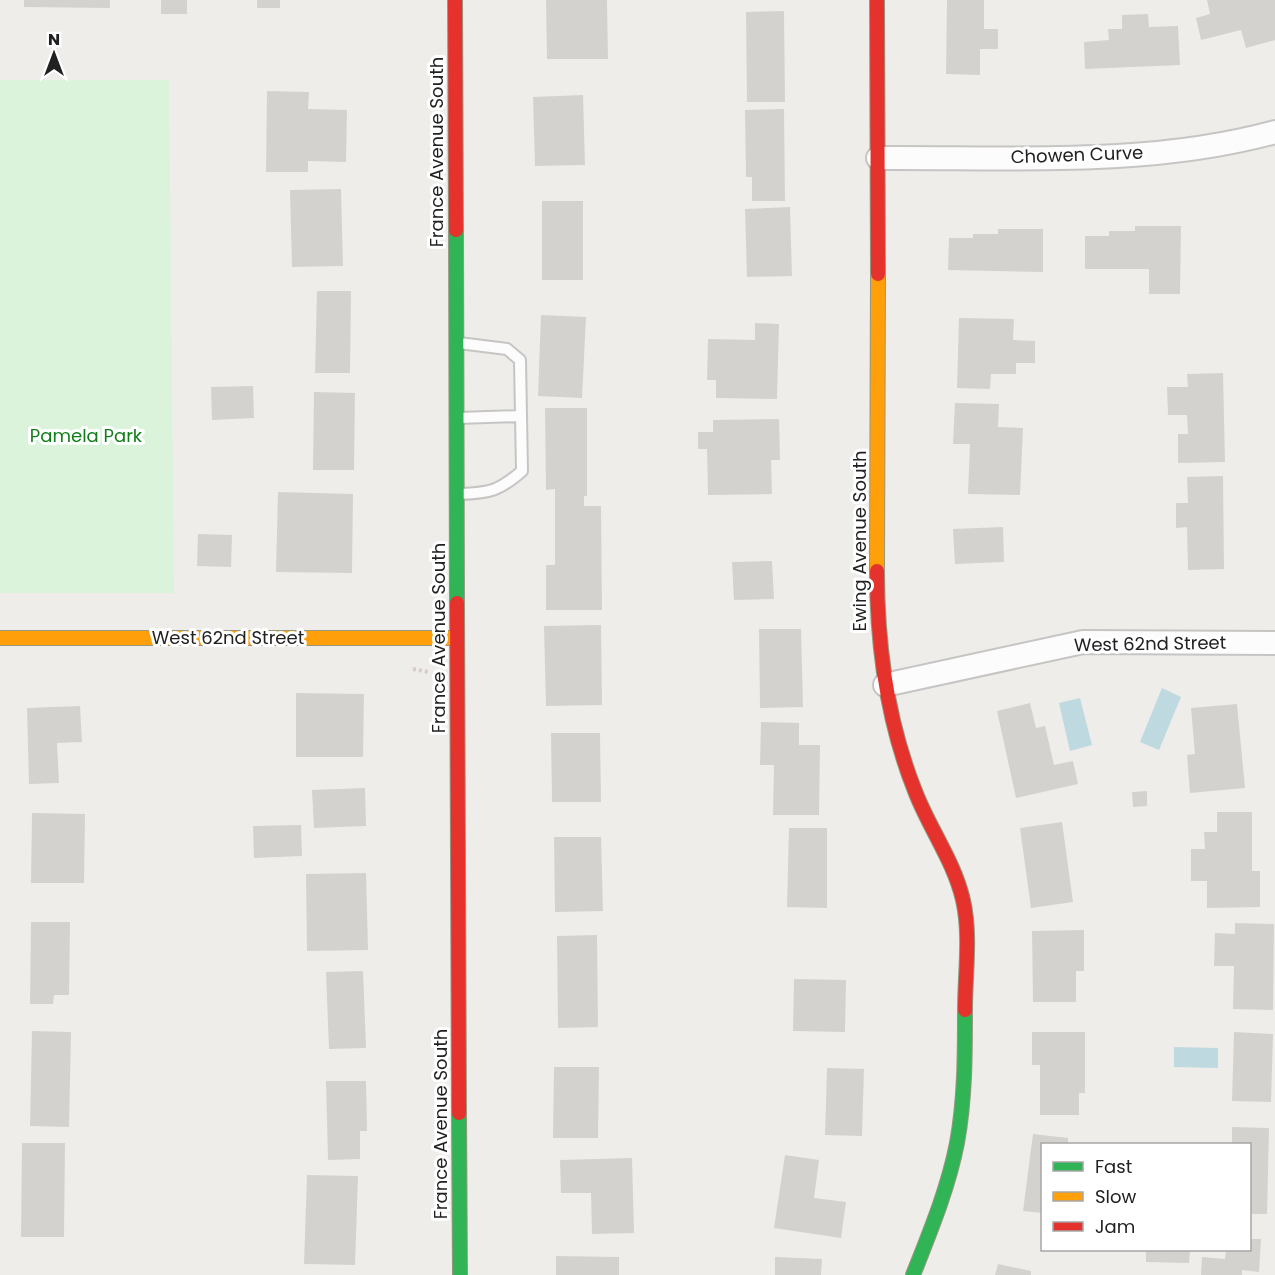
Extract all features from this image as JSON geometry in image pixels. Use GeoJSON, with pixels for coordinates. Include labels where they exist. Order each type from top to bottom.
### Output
{"type":"FeatureCollection","features":[{"type":"Feature","properties":{"kind":"street","name":"France Avenue South"},"geometry":{"type":"LineString","coordinates":[[454,0],[460,1275]]}},
{"type":"Feature","properties":{"kind":"street","name":"Ewing Avenue South"},"geometry":{"type":"LineString","coordinates":[[877,0],[878,519],[875,580],[878,640],[885,685],[915,791],[963,900],[965,937],[965,1068],[960,1124],[948,1177],[912,1275]]}},
{"type":"Feature","properties":{"kind":"street","name":"Chowen Curve"},"geometry":{"type":"LineString","coordinates":[[878,158],[1124,155],[1181,151],[1275,132]]}},
{"type":"Feature","properties":{"kind":"street","name":"West 62nd Street"},"geometry":{"type":"LineString","coordinates":[[0,638],[456,638]]}},
{"type":"Feature","properties":{"kind":"street","name":"West 62nd Street"},"geometry":{"type":"LineString","coordinates":[[885,685],[1083,642],[1275,643]]}},
{"type":"Feature","properties":{"kind":"lane"},"geometry":{"type":"LineString","coordinates":[[456,343],[507,349],[520,360],[522,471],[505,486],[489,493],[456,494]]}},
{"type":"Feature","properties":{"kind":"lane"},"geometry":{"type":"LineString","coordinates":[[456,418],[521,416]]}},
{"type":"Feature","properties":{"kind":"green space","name":"Pamela Park"},"geometry":{"type":"Polygon","coordinates":[[[0,80],[169,80],[174,593],[0,593],[0,80]]]}},
{"type":"Feature","properties":{"kind":"water"},"geometry":{"type":"Polygon","coordinates":[[[1162,688],[1181,697],[1159,750],[1140,742],[1162,688]]]}},
{"type":"Feature","properties":{"kind":"water"},"geometry":{"type":"Polygon","coordinates":[[[1080,698],[1092,745],[1070,751],[1059,703],[1080,698]]]}},
{"type":"Feature","properties":{"kind":"water"},"geometry":{"type":"Polygon","coordinates":[[[1174,1047],[1218,1048],[1218,1068],[1174,1067],[1174,1047]]]}},
{"type":"Feature","properties":{"kind":"building"},"geometry":{"type":"Polygon","coordinates":[[[24,0],[110,0],[110,8],[24,7],[24,0]]]}},
{"type":"Feature","properties":{"kind":"building"},"geometry":{"type":"Polygon","coordinates":[[[161,0],[187,0],[187,14],[161,14],[161,0]]]}},
{"type":"Feature","properties":{"kind":"building"},"geometry":{"type":"Polygon","coordinates":[[[257,0],[280,0],[280,8],[257,8],[257,0]]]}},
{"type":"Feature","properties":{"kind":"building"},"geometry":{"type":"Polygon","coordinates":[[[546,0],[607,0],[608,59],[547,59],[546,0]]]}},
{"type":"Feature","properties":{"kind":"building"},"geometry":{"type":"Polygon","coordinates":[[[947,0],[984,0],[984,29],[998,29],[998,49],[980,49],[980,75],[946,74],[947,0]]]}},
{"type":"Feature","properties":{"kind":"building"},"geometry":{"type":"Polygon","coordinates":[[[1207,0],[1275,0],[1275,40],[1246,48],[1241,30],[1201,40],[1196,18],[1210,14],[1207,0]]]}},
{"type":"Feature","properties":{"kind":"building"},"geometry":{"type":"Polygon","coordinates":[[[784,11],[785,102],[747,102],[746,12],[784,11]]]}},
{"type":"Feature","properties":{"kind":"building"},"geometry":{"type":"Polygon","coordinates":[[[1148,14],[1149,27],[1178,26],[1180,65],[1085,69],[1084,42],[1109,40],[1108,29],[1122,29],[1122,15],[1148,14]]]}},
{"type":"Feature","properties":{"kind":"building"},"geometry":{"type":"Polygon","coordinates":[[[267,91],[309,92],[308,109],[347,110],[346,162],[308,161],[308,172],[266,172],[267,91]]]}},
{"type":"Feature","properties":{"kind":"building"},"geometry":{"type":"Polygon","coordinates":[[[583,95],[585,165],[535,166],[533,97],[583,95]]]}},
{"type":"Feature","properties":{"kind":"building"},"geometry":{"type":"Polygon","coordinates":[[[784,109],[785,201],[752,201],[752,177],[746,177],[745,110],[784,109]]]}},
{"type":"Feature","properties":{"kind":"building"},"geometry":{"type":"Polygon","coordinates":[[[341,189],[343,266],[292,267],[290,190],[341,189]]]}},
{"type":"Feature","properties":{"kind":"building"},"geometry":{"type":"Polygon","coordinates":[[[542,201],[583,201],[583,280],[542,280],[542,201]]]}},
{"type":"Feature","properties":{"kind":"building"},"geometry":{"type":"Polygon","coordinates":[[[790,207],[792,276],[747,277],[745,209],[790,207]]]}},
{"type":"Feature","properties":{"kind":"building"},"geometry":{"type":"Polygon","coordinates":[[[1135,226],[1181,226],[1180,294],[1149,294],[1149,269],[1085,269],[1085,236],[1109,236],[1109,231],[1135,231],[1135,226]]]}},
{"type":"Feature","properties":{"kind":"building"},"geometry":{"type":"Polygon","coordinates":[[[998,229],[1043,229],[1043,272],[948,270],[949,238],[973,238],[973,234],[998,234],[998,229]]]}},
{"type":"Feature","properties":{"kind":"building"},"geometry":{"type":"Polygon","coordinates":[[[317,291],[351,291],[350,373],[315,373],[317,291]]]}},
{"type":"Feature","properties":{"kind":"building"},"geometry":{"type":"Polygon","coordinates":[[[541,315],[586,317],[582,398],[538,396],[541,315]]]}},
{"type":"Feature","properties":{"kind":"building"},"geometry":{"type":"Polygon","coordinates":[[[959,318],[1014,319],[1013,340],[1035,341],[1035,363],[1016,363],[1016,374],[991,374],[990,389],[957,388],[959,318]]]}},
{"type":"Feature","properties":{"kind":"building"},"geometry":{"type":"Polygon","coordinates":[[[755,323],[779,324],[777,399],[716,398],[716,380],[707,380],[708,339],[755,340],[755,323]]]}},
{"type":"Feature","properties":{"kind":"building"},"geometry":{"type":"Polygon","coordinates":[[[1223,373],[1225,462],[1178,463],[1178,434],[1188,434],[1187,415],[1168,415],[1167,387],[1188,387],[1187,374],[1223,373]]]}},
{"type":"Feature","properties":{"kind":"building"},"geometry":{"type":"Polygon","coordinates":[[[253,386],[254,418],[212,420],[211,387],[253,386]]]}},
{"type":"Feature","properties":{"kind":"building"},"geometry":{"type":"Polygon","coordinates":[[[314,392],[355,393],[354,470],[313,470],[314,392]]]}},
{"type":"Feature","properties":{"kind":"building"},"geometry":{"type":"Polygon","coordinates":[[[955,403],[999,404],[998,427],[1023,428],[1020,495],[968,494],[970,444],[953,444],[955,403]]]}},
{"type":"Feature","properties":{"kind":"building"},"geometry":{"type":"Polygon","coordinates":[[[545,408],[587,408],[587,496],[584,496],[584,506],[601,506],[602,610],[546,610],[546,565],[555,565],[555,489],[546,490],[545,408]]]}},
{"type":"Feature","properties":{"kind":"building"},"geometry":{"type":"Polygon","coordinates":[[[779,419],[780,460],[771,460],[772,494],[708,495],[707,449],[698,449],[698,432],[713,432],[713,420],[779,419]]]}},
{"type":"Feature","properties":{"kind":"building"},"geometry":{"type":"Polygon","coordinates":[[[1223,476],[1224,569],[1188,570],[1187,527],[1176,528],[1176,503],[1188,503],[1187,477],[1223,476]]]}},
{"type":"Feature","properties":{"kind":"building"},"geometry":{"type":"Polygon","coordinates":[[[278,492],[353,494],[352,573],[276,572],[278,492]]]}},
{"type":"Feature","properties":{"kind":"building"},"geometry":{"type":"Polygon","coordinates":[[[1003,527],[1004,562],[955,564],[953,529],[1003,527]]]}},
{"type":"Feature","properties":{"kind":"building"},"geometry":{"type":"Polygon","coordinates":[[[198,534],[232,535],[231,567],[197,566],[198,534]]]}},
{"type":"Feature","properties":{"kind":"building"},"geometry":{"type":"Polygon","coordinates":[[[772,561],[774,599],[734,600],[732,562],[772,561]]]}},
{"type":"Feature","properties":{"kind":"building"},"geometry":{"type":"Polygon","coordinates":[[[601,625],[602,705],[546,706],[544,626],[601,625]]]}},
{"type":"Feature","properties":{"kind":"building"},"geometry":{"type":"Polygon","coordinates":[[[759,629],[801,629],[803,707],[760,708],[759,629]]]}},
{"type":"Feature","properties":{"kind":"building"},"geometry":{"type":"Polygon","coordinates":[[[296,693],[364,694],[363,757],[296,757],[296,693]]]}},
{"type":"Feature","properties":{"kind":"building"},"geometry":{"type":"Polygon","coordinates":[[[1030,703],[1036,728],[1045,726],[1054,765],[1073,761],[1078,784],[1016,798],[997,711],[1030,703]]]}},
{"type":"Feature","properties":{"kind":"building"},"geometry":{"type":"Polygon","coordinates":[[[1237,704],[1245,788],[1190,793],[1187,755],[1195,754],[1191,708],[1237,704]]]}},
{"type":"Feature","properties":{"kind":"building"},"geometry":{"type":"Polygon","coordinates":[[[80,706],[82,742],[57,743],[59,783],[29,784],[27,708],[80,706]]]}},
{"type":"Feature","properties":{"kind":"building"},"geometry":{"type":"Polygon","coordinates":[[[761,722],[799,723],[799,745],[820,745],[819,815],[773,815],[774,765],[760,765],[761,722]]]}},
{"type":"Feature","properties":{"kind":"building"},"geometry":{"type":"Polygon","coordinates":[[[551,733],[600,733],[601,802],[552,802],[551,733]]]}},
{"type":"Feature","properties":{"kind":"building"},"geometry":{"type":"Polygon","coordinates":[[[365,788],[366,826],[314,828],[312,790],[365,788]]]}},
{"type":"Feature","properties":{"kind":"building"},"geometry":{"type":"Polygon","coordinates":[[[1147,791],[1147,806],[1133,807],[1132,792],[1147,791]]]}},
{"type":"Feature","properties":{"kind":"building"},"geometry":{"type":"Polygon","coordinates":[[[1217,812],[1252,812],[1252,871],[1260,871],[1260,907],[1207,908],[1207,881],[1191,881],[1191,849],[1205,849],[1204,832],[1217,832],[1217,812]]]}},
{"type":"Feature","properties":{"kind":"building"},"geometry":{"type":"Polygon","coordinates":[[[32,813],[85,814],[84,883],[31,883],[32,813]]]}},
{"type":"Feature","properties":{"kind":"building"},"geometry":{"type":"Polygon","coordinates":[[[1062,822],[1073,902],[1031,908],[1020,828],[1062,822]]]}},
{"type":"Feature","properties":{"kind":"building"},"geometry":{"type":"Polygon","coordinates":[[[301,825],[302,856],[254,858],[253,826],[301,825]]]}},
{"type":"Feature","properties":{"kind":"building"},"geometry":{"type":"Polygon","coordinates":[[[789,828],[827,828],[827,908],[787,907],[789,828]]]}},
{"type":"Feature","properties":{"kind":"building"},"geometry":{"type":"Polygon","coordinates":[[[554,837],[601,837],[603,911],[555,912],[554,837]]]}},
{"type":"Feature","properties":{"kind":"building"},"geometry":{"type":"Polygon","coordinates":[[[366,873],[368,950],[307,951],[306,874],[366,873]]]}},
{"type":"Feature","properties":{"kind":"building"},"geometry":{"type":"Polygon","coordinates":[[[31,922],[70,922],[69,995],[54,995],[53,1004],[30,1004],[31,922]]]}},
{"type":"Feature","properties":{"kind":"building"},"geometry":{"type":"Polygon","coordinates":[[[1235,923],[1274,924],[1273,1010],[1233,1009],[1234,966],[1214,966],[1215,933],[1235,934],[1235,923]]]}},
{"type":"Feature","properties":{"kind":"building"},"geometry":{"type":"Polygon","coordinates":[[[1084,930],[1084,971],[1076,971],[1076,1002],[1033,1002],[1032,931],[1084,930]]]}},
{"type":"Feature","properties":{"kind":"building"},"geometry":{"type":"Polygon","coordinates":[[[597,935],[598,1027],[558,1028],[557,936],[597,935]]]}},
{"type":"Feature","properties":{"kind":"building"},"geometry":{"type":"Polygon","coordinates":[[[363,971],[366,1048],[329,1049],[326,972],[363,971]]]}},
{"type":"Feature","properties":{"kind":"building"},"geometry":{"type":"Polygon","coordinates":[[[794,979],[846,980],[845,1032],[793,1031],[794,979]]]}},
{"type":"Feature","properties":{"kind":"building"},"geometry":{"type":"Polygon","coordinates":[[[32,1031],[71,1032],[69,1127],[30,1126],[32,1031]]]}},
{"type":"Feature","properties":{"kind":"building"},"geometry":{"type":"Polygon","coordinates":[[[1032,1032],[1085,1032],[1085,1093],[1079,1093],[1079,1115],[1040,1115],[1040,1065],[1032,1065],[1032,1032]]]}},
{"type":"Feature","properties":{"kind":"building"},"geometry":{"type":"Polygon","coordinates":[[[1234,1032],[1273,1034],[1271,1102],[1232,1101],[1234,1032]]]}},
{"type":"Feature","properties":{"kind":"building"},"geometry":{"type":"Polygon","coordinates":[[[554,1067],[599,1067],[598,1138],[553,1138],[554,1067]]]}},
{"type":"Feature","properties":{"kind":"building"},"geometry":{"type":"Polygon","coordinates":[[[827,1068],[864,1069],[862,1136],[825,1135],[827,1068]]]}},
{"type":"Feature","properties":{"kind":"building"},"geometry":{"type":"Polygon","coordinates":[[[326,1081],[366,1081],[367,1131],[360,1131],[360,1159],[328,1160],[326,1081]]]}},
{"type":"Feature","properties":{"kind":"building"},"geometry":{"type":"Polygon","coordinates":[[[1232,1127],[1269,1128],[1267,1214],[1251,1214],[1251,1143],[1232,1143],[1232,1127]]]}},
{"type":"Feature","properties":{"kind":"building"},"geometry":{"type":"Polygon","coordinates":[[[1033,1134],[1068,1138],[1068,1143],[1041,1143],[1041,1213],[1023,1211],[1033,1134]]]}},
{"type":"Feature","properties":{"kind":"building"},"geometry":{"type":"Polygon","coordinates":[[[22,1143],[65,1143],[64,1237],[21,1237],[22,1143]]]}},
{"type":"Feature","properties":{"kind":"building"},"geometry":{"type":"Polygon","coordinates":[[[785,1155],[819,1160],[814,1198],[846,1202],[841,1238],[774,1228],[785,1155]]]}},
{"type":"Feature","properties":{"kind":"building"},"geometry":{"type":"Polygon","coordinates":[[[632,1158],[634,1233],[592,1234],[591,1193],[561,1193],[560,1160],[632,1158]]]}},
{"type":"Feature","properties":{"kind":"building"},"geometry":{"type":"Polygon","coordinates":[[[307,1175],[358,1176],[355,1265],[304,1264],[307,1175]]]}},
{"type":"Feature","properties":{"kind":"building"},"geometry":{"type":"Polygon","coordinates":[[[1251,1239],[1261,1239],[1259,1272],[1242,1270],[1242,1275],[1201,1275],[1202,1257],[1225,1259],[1226,1251],[1251,1251],[1251,1239]]]}},
{"type":"Feature","properties":{"kind":"building"},"geometry":{"type":"Polygon","coordinates":[[[1146,1251],[1190,1251],[1189,1263],[1146,1262],[1146,1251]]]}},
{"type":"Feature","properties":{"kind":"building"},"geometry":{"type":"Polygon","coordinates":[[[556,1256],[619,1257],[619,1275],[556,1275],[556,1256]]]}},
{"type":"Feature","properties":{"kind":"building"},"geometry":{"type":"Polygon","coordinates":[[[775,1257],[822,1259],[821,1275],[775,1275],[775,1257]]]}},
{"type":"Feature","properties":{"kind":"building"},"geometry":{"type":"Polygon","coordinates":[[[998,1264],[1031,1271],[1031,1275],[995,1275],[998,1264]]]}},
{"type":"Feature","properties":{"kind":"traffic: fast"},"geometry":{"type":"LineString","coordinates":[[456,230],[457,603]]}},
{"type":"Feature","properties":{"kind":"traffic: fast"},"geometry":{"type":"LineString","coordinates":[[913,1275],[944,1194],[957,1143],[965,1060],[965,1010]]}},
{"type":"Feature","properties":{"kind":"traffic: fast"},"geometry":{"type":"LineString","coordinates":[[459,1113],[460,1275]]}},
{"type":"Feature","properties":{"kind":"traffic: slow"},"geometry":{"type":"LineString","coordinates":[[877,571],[878,274]]}},
{"type":"Feature","properties":{"kind":"traffic: slow"},"geometry":{"type":"LineString","coordinates":[[0,638],[456,638]]}},
{"type":"Feature","properties":{"kind":"traffic: jam"},"geometry":{"type":"LineString","coordinates":[[455,0],[456,230]]}},
{"type":"Feature","properties":{"kind":"traffic: jam"},"geometry":{"type":"LineString","coordinates":[[877,0],[878,274]]}},
{"type":"Feature","properties":{"kind":"traffic: jam"},"geometry":{"type":"LineString","coordinates":[[877,571],[877,599],[885,683],[897,738],[915,791],[948,858],[963,900],[967,941],[965,1010]]}},
{"type":"Feature","properties":{"kind":"traffic: jam"},"geometry":{"type":"LineString","coordinates":[[457,603],[459,1113]]}}]}
